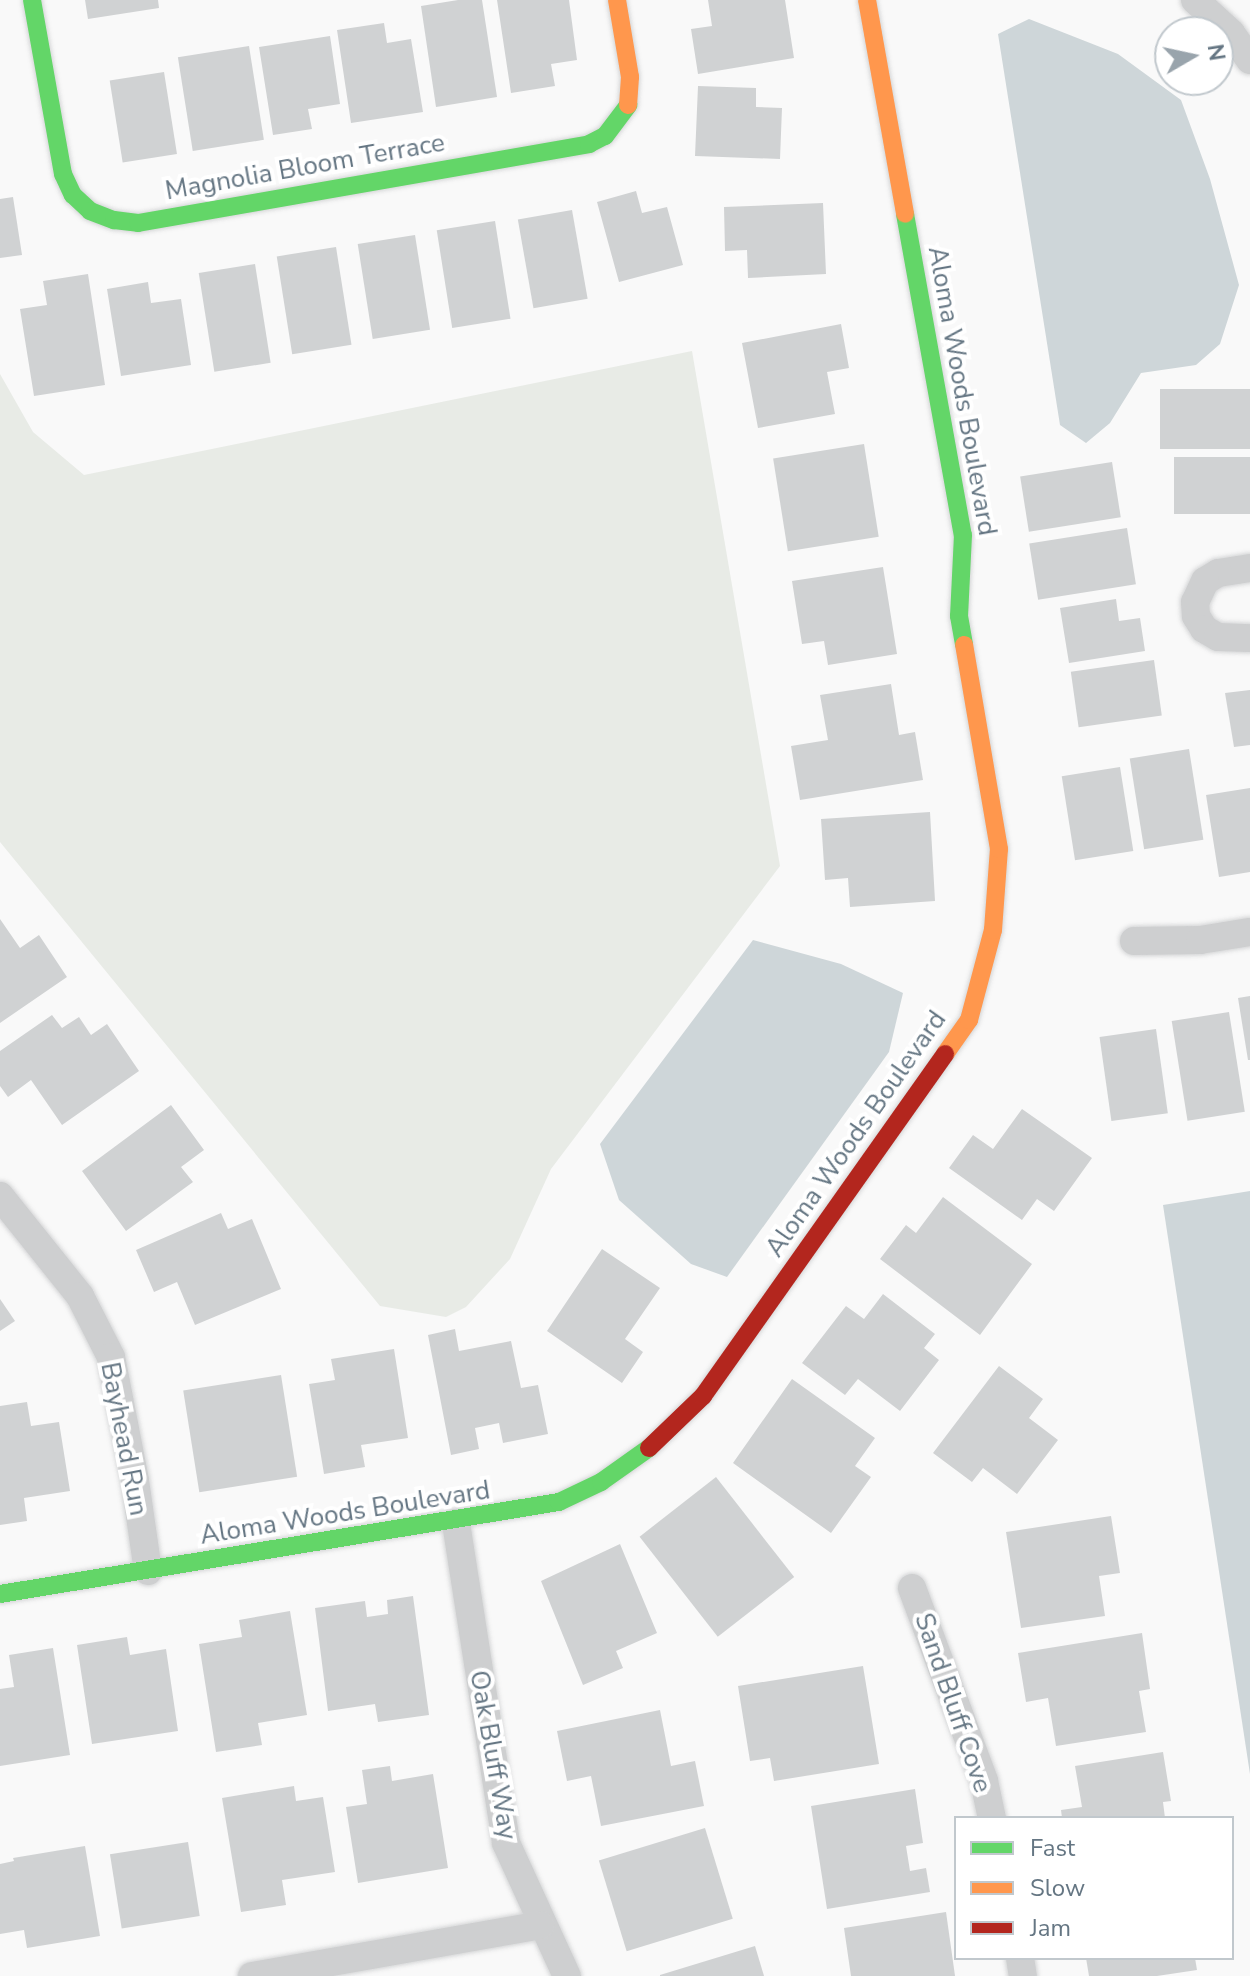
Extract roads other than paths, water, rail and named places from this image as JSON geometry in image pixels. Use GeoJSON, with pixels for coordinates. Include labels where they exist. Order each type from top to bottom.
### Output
{"type":"FeatureCollection","features":[{"type":"Feature","properties":{"kind":"street","name":"Magnolia Bloom Terrace"},"geometry":{"type":"LineString","coordinates":[[32,0],[63,174],[73,195],[90,211],[114,220],[138,223],[597,140],[605,136],[629,103],[630,77],[617,0]]}},
{"type":"Feature","properties":{"kind":"street","name":"Aloma Woods Boulevard"},"geometry":{"type":"LineString","coordinates":[[0,1594],[456,1523],[559,1502],[601,1482],[646,1451],[703,1396],[969,1020],[993,930],[999,849],[959,616],[963,535],[867,0]]}},
{"type":"Feature","properties":{"kind":"street"},"geometry":{"type":"LineString","coordinates":[[1195,0],[1240,25],[1250,60]]}},
{"type":"Feature","properties":{"kind":"street"},"geometry":{"type":"LineString","coordinates":[[1250,568],[1218,573],[1205,581],[1195,602],[1196,616],[1204,629],[1218,637],[1250,638]]}},
{"type":"Feature","properties":{"kind":"street"},"geometry":{"type":"LineString","coordinates":[[1134,941],[1200,940],[1250,932]]}},
{"type":"Feature","properties":{"kind":"street","name":"Bayhead Run"},"geometry":{"type":"LineString","coordinates":[[0,1196],[80,1296],[111,1357],[135,1481],[148,1571]]}},
{"type":"Feature","properties":{"kind":"street","name":"Oak Bluff Way"},"geometry":{"type":"LineString","coordinates":[[456,1523],[506,1843],[567,1976]]}},
{"type":"Feature","properties":{"kind":"street","name":"Sand Bluff Cove"},"geometry":{"type":"LineString","coordinates":[[912,1588],[984,1781],[992,1816]]}},
{"type":"Feature","properties":{"kind":"street"},"geometry":{"type":"LineString","coordinates":[[252,1976],[541,1925]]}}]}
